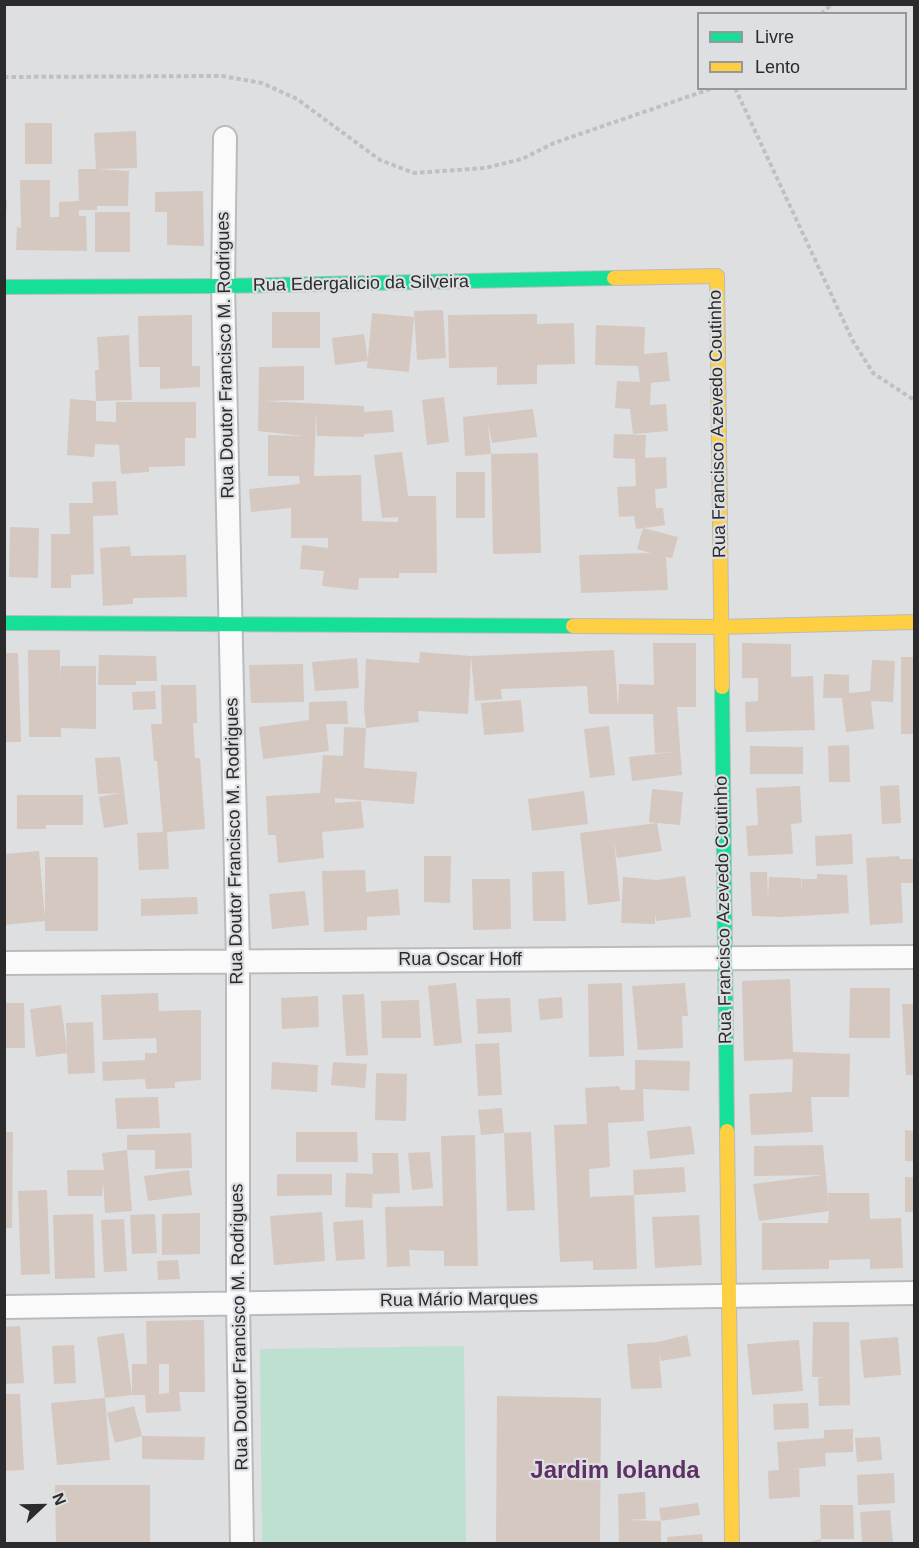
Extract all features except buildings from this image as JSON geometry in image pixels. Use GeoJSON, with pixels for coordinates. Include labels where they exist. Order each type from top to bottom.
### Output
{"type":"FeatureCollection","features":[{"type":"Feature","properties":{"kind":"street","name":"Rua Doutor Francisco M. Rodrigues"},"geometry":{"type":"LineString","coordinates":[[225,138],[223,286],[238,960],[238,1303],[242,1544]]}},
{"type":"Feature","properties":{"kind":"street","name":"Rua Edergalicio da Silveira"},"geometry":{"type":"LineString","coordinates":[[4,287],[223,286],[717,276]]}},
{"type":"Feature","properties":{"kind":"street","name":"Rua Francisco Azevedo Coutinho"},"geometry":{"type":"LineString","coordinates":[[717,276],[732,1544]]}},
{"type":"Feature","properties":{"kind":"street"},"geometry":{"type":"LineString","coordinates":[[4,622],[720,627],[915,622]]}},
{"type":"Feature","properties":{"kind":"street","name":"Rua Oscar Hoff"},"geometry":{"type":"LineString","coordinates":[[4,963],[915,957]]}},
{"type":"Feature","properties":{"kind":"street","name":"Rua Mário Marques"},"geometry":{"type":"LineString","coordinates":[[4,1307],[915,1293]]}},
{"type":"Feature","properties":{"kind":"path"},"geometry":{"type":"LineString","coordinates":[[583,4],[598,4]]}},
{"type":"Feature","properties":{"kind":"path"},"geometry":{"type":"LineString","coordinates":[[4,77],[222,76],[262,83],[297,99],[380,160],[414,173],[484,168],[522,159],[554,143],[707,90]]}},
{"type":"Feature","properties":{"kind":"path"},"geometry":{"type":"LineString","coordinates":[[736,90],[853,341],[873,373],[915,400]]}},
{"type":"Feature","properties":{"kind":"green space"},"geometry":{"type":"Polygon","coordinates":[[[464,1346],[466,1543],[262,1543],[260,1349],[464,1346]]]}},
{"type":"Feature","properties":{"kind":"traffic: fast"},"geometry":{"type":"LineString","coordinates":[[4,287],[223,286],[614,278]]}},
{"type":"Feature","properties":{"kind":"traffic: fast"},"geometry":{"type":"LineString","coordinates":[[4,623],[573,626]]}},
{"type":"Feature","properties":{"kind":"traffic: fast"},"geometry":{"type":"LineString","coordinates":[[722,687],[727,1131]]}},
{"type":"Feature","properties":{"kind":"traffic: slow"},"geometry":{"type":"LineString","coordinates":[[614,278],[717,276],[722,687]]}},
{"type":"Feature","properties":{"kind":"traffic: slow"},"geometry":{"type":"LineString","coordinates":[[573,626],[720,627],[914,622]]}},
{"type":"Feature","properties":{"kind":"traffic: slow"},"geometry":{"type":"LineString","coordinates":[[727,1131],[732,1544]]}},
{"type":"Feature","properties":{"kind":"district","name":"Jardim Iolanda"},"geometry":{"type":"Point","coordinates":[615,1471]}}]}
